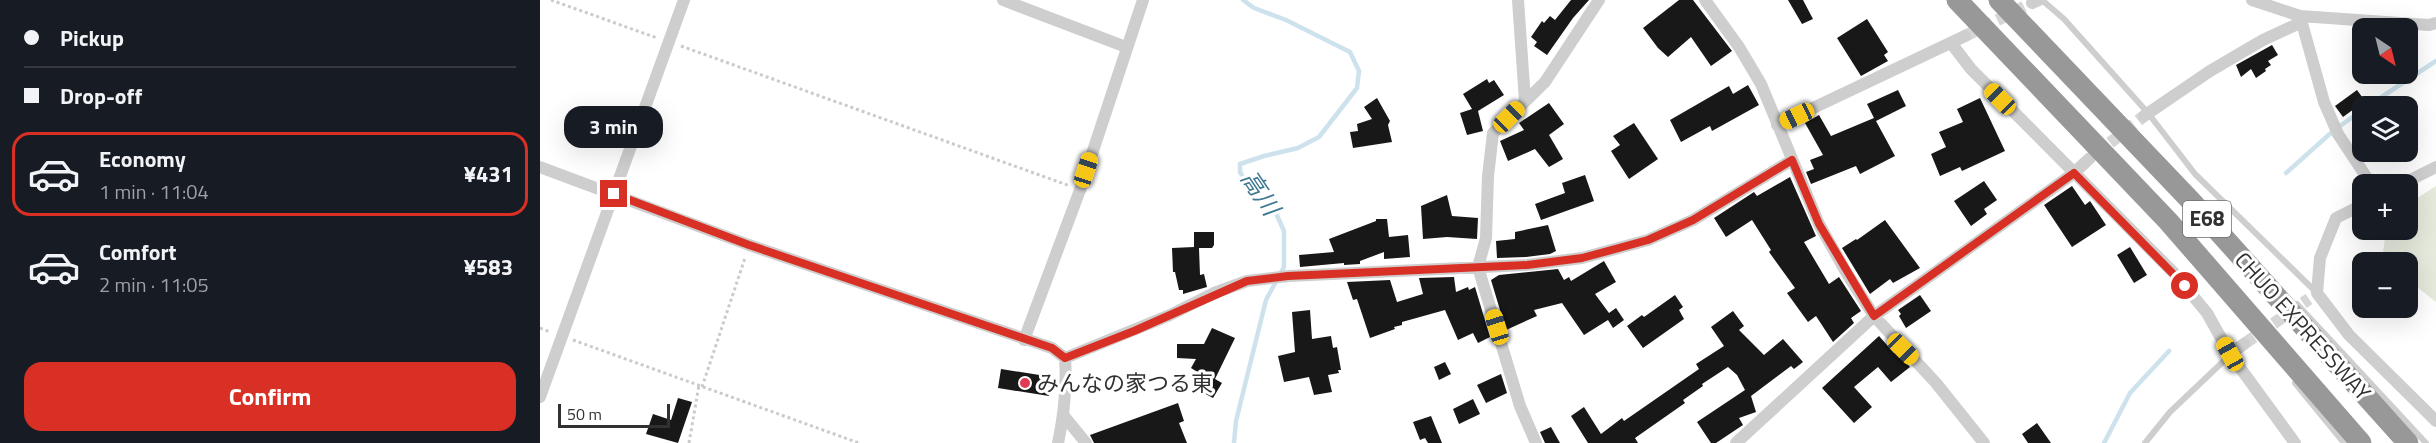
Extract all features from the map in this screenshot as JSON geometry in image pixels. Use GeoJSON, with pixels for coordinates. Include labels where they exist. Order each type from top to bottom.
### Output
{"type":"FeatureCollection","features":[{"type":"Feature","properties":{"kind":"highway","name":"CHUO EXPRESSWAY"},"geometry":{"type":"LineString","coordinates":[[1957,0],[2160,213],[2361,443]]}},
{"type":"Feature","properties":{"kind":"highway","name":"CHUO EXPRESSWAY"},"geometry":{"type":"LineString","coordinates":[[2000,0],[2191,201],[2408,443]]}},
{"type":"Feature","properties":{"kind":"street"},"geometry":{"type":"LineString","coordinates":[[540,398],[684,0]]}},
{"type":"Feature","properties":{"kind":"street"},"geometry":{"type":"LineString","coordinates":[[1003,0],[1126,47]]}},
{"type":"Feature","properties":{"kind":"street"},"geometry":{"type":"LineString","coordinates":[[1023,339],[1080,190],[1143,0]]}},
{"type":"Feature","properties":{"kind":"street"},"geometry":{"type":"LineString","coordinates":[[1518,0],[1526,100]]}},
{"type":"Feature","properties":{"kind":"street"},"geometry":{"type":"LineString","coordinates":[[1536,443],[1520,405],[1478,267],[1486,238],[1492,133],[1545,82],[1599,0]]}},
{"type":"Feature","properties":{"kind":"street"},"geometry":{"type":"LineString","coordinates":[[1705,0],[1739,47],[1761,84],[1819,224],[1874,316],[1936,383],[1984,443]]}},
{"type":"Feature","properties":{"kind":"street"},"geometry":{"type":"LineString","coordinates":[[2252,0],[2301,19],[2429,25],[2436,23]]}},
{"type":"Feature","properties":{"kind":"street"},"geometry":{"type":"LineString","coordinates":[[2146,114],[2210,71],[2301,19]]}},
{"type":"Feature","properties":{"kind":"street"},"geometry":{"type":"LineString","coordinates":[[2301,19],[2324,102],[2336,128],[2365,174]]}},
{"type":"Feature","properties":{"kind":"street"},"geometry":{"type":"LineString","coordinates":[[1777,125],[1965,36]]}},
{"type":"Feature","properties":{"kind":"street"},"geometry":{"type":"LineString","coordinates":[[1951,43],[1971,69],[2174,273],[2207,313],[2230,354],[2295,443]]}},
{"type":"Feature","properties":{"kind":"street"},"geometry":{"type":"LineString","coordinates":[[1736,443],[1874,316],[2074,173],[2090,158]]}},
{"type":"Feature","properties":{"kind":"street"},"geometry":{"type":"LineString","coordinates":[[1065,358],[1247,281],[1270,277],[1527,265],[1582,258],[1648,240],[1693,220],[1792,160]]}},
{"type":"Feature","properties":{"kind":"street"},"geometry":{"type":"LineString","coordinates":[[540,167],[749,245],[1052,348],[1065,358]]}},
{"type":"Feature","properties":{"kind":"street"},"geometry":{"type":"LineString","coordinates":[[2418,176],[2436,167]]}},
{"type":"Feature","properties":{"kind":"street"},"geometry":{"type":"LineString","coordinates":[[2352,210],[2336,218],[2319,258],[2313,296],[2436,421]]}},
{"type":"Feature","properties":{"kind":"street"},"geometry":{"type":"LineString","coordinates":[[2230,354],[2244,344]]}},
{"type":"Feature","properties":{"kind":"street"},"geometry":{"type":"LineString","coordinates":[[1058,443],[1064,416],[1065,358]]}},
{"type":"Feature","properties":{"kind":"street"},"geometry":{"type":"LineString","coordinates":[[1064,416],[1086,443]]}},
{"type":"Feature","properties":{"kind":"lane"},"geometry":{"type":"LineString","coordinates":[[2037,1],[2064,19],[2194,174],[2313,296]]}},
{"type":"Feature","properties":{"kind":"lane"},"geometry":{"type":"LineString","coordinates":[[2191,201],[2272,280]]}},
{"type":"Feature","properties":{"kind":"lane"},"geometry":{"type":"LineString","coordinates":[[2232,294],[2271,352]]}},
{"type":"Feature","properties":{"kind":"lane"},"geometry":{"type":"LineString","coordinates":[[2289,296],[2426,443]]}},
{"type":"Feature","properties":{"kind":"lane"},"geometry":{"type":"LineString","coordinates":[[2145,443],[2170,412],[2230,354]]}},
{"type":"Feature","properties":{"kind":"lane"},"geometry":{"type":"LineString","coordinates":[[2292,380],[2344,443]]}},
{"type":"Feature","properties":{"kind":"path"},"geometry":{"type":"LineString","coordinates":[[550,0],[1080,190]]}},
{"type":"Feature","properties":{"kind":"path"},"geometry":{"type":"LineString","coordinates":[[689,443],[701,386],[749,245]]}},
{"type":"Feature","properties":{"kind":"path"},"geometry":{"type":"LineString","coordinates":[[540,328],[859,443]]}},
{"type":"Feature","properties":{"kind":"shaded area"},"geometry":{"type":"Polygon","coordinates":[[[2436,186],[2436,302],[2418,288],[2418,252],[2383,252],[2385,240],[2418,240],[2418,198],[2436,186]]]}},
{"type":"Feature","properties":{"kind":"building"},"geometry":{"type":"Polygon","coordinates":[[[1571,0],[1589,0],[1547,55],[1534,46],[1537,42],[1531,37],[1542,21],[1544,23],[1550,16],[1555,20],[1571,0]]]}},
{"type":"Feature","properties":{"kind":"building"},"geometry":{"type":"Polygon","coordinates":[[[1679,0],[1693,0],[1732,51],[1711,66],[1691,37],[1668,57],[1658,48],[1643,28],[1679,0]]]}},
{"type":"Feature","properties":{"kind":"building"},"geometry":{"type":"Polygon","coordinates":[[[1788,0],[1803,0],[1813,19],[1802,24],[1788,0]]]}},
{"type":"Feature","properties":{"kind":"building"},"geometry":{"type":"Polygon","coordinates":[[[1867,19],[1888,52],[1884,55],[1888,61],[1861,76],[1837,38],[1867,19]]]}},
{"type":"Feature","properties":{"kind":"building"},"geometry":{"type":"Polygon","coordinates":[[[2272,45],[2278,55],[2268,61],[2271,65],[2265,69],[2266,71],[2256,78],[2251,69],[2241,77],[2236,65],[2272,45]]]}},
{"type":"Feature","properties":{"kind":"building"},"geometry":{"type":"Polygon","coordinates":[[[1487,79],[1489,83],[1494,80],[1504,95],[1478,111],[1483,131],[1467,135],[1460,113],[1472,109],[1463,94],[1487,79]]]}},
{"type":"Feature","properties":{"kind":"building"},"geometry":{"type":"Polygon","coordinates":[[[1748,85],[1759,105],[1712,131],[1710,126],[1681,142],[1670,120],[1729,86],[1733,94],[1748,85]]]}},
{"type":"Feature","properties":{"kind":"building"},"geometry":{"type":"Polygon","coordinates":[[[1898,90],[1906,106],[1876,121],[1895,156],[1860,174],[1856,166],[1811,184],[1806,172],[1814,169],[1810,160],[1823,155],[1805,123],[1819,115],[1831,136],[1874,118],[1867,104],[1898,90]]]}},
{"type":"Feature","properties":{"kind":"building"},"geometry":{"type":"Polygon","coordinates":[[[2357,90],[2361,96],[2352,96],[2352,110],[2343,117],[2335,106],[2357,90]]]}},
{"type":"Feature","properties":{"kind":"building"},"geometry":{"type":"Polygon","coordinates":[[[1377,98],[1390,121],[1388,125],[1392,142],[1353,148],[1350,132],[1358,131],[1357,124],[1372,119],[1364,107],[1377,98]]]}},
{"type":"Feature","properties":{"kind":"building"},"geometry":{"type":"Polygon","coordinates":[[[1980,98],[2005,151],[1962,171],[1960,167],[1940,176],[1931,154],[1946,147],[1939,132],[1963,122],[1957,109],[1980,98]]]}},
{"type":"Feature","properties":{"kind":"building"},"geometry":{"type":"Polygon","coordinates":[[[1549,103],[1564,124],[1549,135],[1563,159],[1549,167],[1535,149],[1508,161],[1500,141],[1524,130],[1519,123],[1549,103]]]}},
{"type":"Feature","properties":{"kind":"building"},"geometry":{"type":"Polygon","coordinates":[[[1634,123],[1658,159],[1629,179],[1611,151],[1620,145],[1613,136],[1634,123]]]}},
{"type":"Feature","properties":{"kind":"building"},"geometry":{"type":"Polygon","coordinates":[[[1585,175],[1594,201],[1541,220],[1535,204],[1565,193],[1562,183],[1585,175]]]}},
{"type":"Feature","properties":{"kind":"building"},"geometry":{"type":"Polygon","coordinates":[[[1790,177],[1816,236],[1804,242],[1829,284],[1839,277],[1861,311],[1851,318],[1854,323],[1833,342],[1816,316],[1808,322],[1787,293],[1795,288],[1769,252],[1771,250],[1752,220],[1726,237],[1714,218],[1754,192],[1757,196],[1790,177]]]}},
{"type":"Feature","properties":{"kind":"building"},"geometry":{"type":"Polygon","coordinates":[[[1984,181],[1997,200],[1984,209],[1987,214],[1971,226],[1954,201],[1984,181]]]}},
{"type":"Feature","properties":{"kind":"building"},"geometry":{"type":"Polygon","coordinates":[[[2072,186],[2085,205],[2090,201],[2106,225],[2072,247],[2044,205],[2072,186]]]}},
{"type":"Feature","properties":{"kind":"building"},"geometry":{"type":"Polygon","coordinates":[[[1447,195],[1452,216],[1478,218],[1477,239],[1447,237],[1423,239],[1421,206],[1447,195]]]}},
{"type":"Feature","properties":{"kind":"building"},"geometry":{"type":"Polygon","coordinates":[[[1376,219],[1387,219],[1389,237],[1408,235],[1410,257],[1384,259],[1384,252],[1360,261],[1360,264],[1300,267],[1299,255],[1334,252],[1329,239],[1376,221],[1376,219]]]}},
{"type":"Feature","properties":{"kind":"building"},"geometry":{"type":"Polygon","coordinates":[[[1885,220],[1920,268],[1893,283],[1890,279],[1870,294],[1842,248],[1885,220]]]}},
{"type":"Feature","properties":{"kind":"building"},"geometry":{"type":"Polygon","coordinates":[[[1548,225],[1556,251],[1526,257],[1497,258],[1496,241],[1515,239],[1515,232],[1548,225]]]}},
{"type":"Feature","properties":{"kind":"building"},"geometry":{"type":"Polygon","coordinates":[[[1194,232],[1214,232],[1212,248],[1199,248],[1200,275],[1204,274],[1207,287],[1183,294],[1183,290],[1179,290],[1175,272],[1173,272],[1172,248],[1194,247],[1194,232]]]}},
{"type":"Feature","properties":{"kind":"building"},"geometry":{"type":"Polygon","coordinates":[[[2130,247],[2147,275],[2134,283],[2117,255],[2130,247]]]}},
{"type":"Feature","properties":{"kind":"building"},"geometry":{"type":"Polygon","coordinates":[[[1604,261],[1616,282],[1595,294],[1609,313],[1616,308],[1624,320],[1613,328],[1608,320],[1584,335],[1562,303],[1534,310],[1537,316],[1506,330],[1491,280],[1499,275],[1558,269],[1564,280],[1569,277],[1571,281],[1604,261]]]}},
{"type":"Feature","properties":{"kind":"building"},"geometry":{"type":"Polygon","coordinates":[[[1454,277],[1456,292],[1475,287],[1490,337],[1478,343],[1473,333],[1458,340],[1445,310],[1402,322],[1402,325],[1394,327],[1395,329],[1370,338],[1357,299],[1353,300],[1347,282],[1390,280],[1397,302],[1423,294],[1419,278],[1454,277]]]}},
{"type":"Feature","properties":{"kind":"building"},"geometry":{"type":"Polygon","coordinates":[[[1675,295],[1683,307],[1679,310],[1684,319],[1643,348],[1627,326],[1675,295]]]}},
{"type":"Feature","properties":{"kind":"building"},"geometry":{"type":"Polygon","coordinates":[[[1920,295],[1931,311],[1906,328],[1898,310],[1920,295]]]}},
{"type":"Feature","properties":{"kind":"building"},"geometry":{"type":"Polygon","coordinates":[[[1310,310],[1312,339],[1331,336],[1333,348],[1337,347],[1341,370],[1338,370],[1339,373],[1328,375],[1332,392],[1314,395],[1309,377],[1284,382],[1278,356],[1295,352],[1292,312],[1310,310]]]}},
{"type":"Feature","properties":{"kind":"building"},"geometry":{"type":"Polygon","coordinates":[[[1733,311],[1744,326],[1739,330],[1764,355],[1783,339],[1803,362],[1794,369],[1791,366],[1751,396],[1756,412],[1739,418],[1743,425],[1716,443],[1711,443],[1697,422],[1745,390],[1737,375],[1728,367],[1702,384],[1703,386],[1683,400],[1685,403],[1635,438],[1638,443],[1588,443],[1571,416],[1584,407],[1601,434],[1622,418],[1624,421],[1699,369],[1696,364],[1724,346],[1711,327],[1733,311]]]}},
{"type":"Feature","properties":{"kind":"building"},"geometry":{"type":"Polygon","coordinates":[[[1212,328],[1235,338],[1215,379],[1222,383],[1213,398],[1202,392],[1209,379],[1191,368],[1196,359],[1177,358],[1177,344],[1204,344],[1212,328]]]}},
{"type":"Feature","properties":{"kind":"building"},"geometry":{"type":"Polygon","coordinates":[[[1879,336],[1910,367],[1891,382],[1878,367],[1854,387],[1872,407],[1854,423],[1822,388],[1879,336]]]}},
{"type":"Feature","properties":{"kind":"building"},"geometry":{"type":"Polygon","coordinates":[[[1445,362],[1451,374],[1439,380],[1434,367],[1445,362]]]}},
{"type":"Feature","properties":{"kind":"building","name":"みんなの家つる東"},"geometry":{"type":"Polygon","coordinates":[[[1001,369],[1052,377],[1049,396],[998,388],[1001,369]]]}},
{"type":"Feature","properties":{"kind":"building"},"geometry":{"type":"Polygon","coordinates":[[[1501,374],[1507,393],[1486,403],[1477,385],[1501,374]]]}},
{"type":"Feature","properties":{"kind":"building"},"geometry":{"type":"Polygon","coordinates":[[[678,398],[692,402],[678,443],[646,434],[653,414],[671,420],[678,398]]]}},
{"type":"Feature","properties":{"kind":"building"},"geometry":{"type":"Polygon","coordinates":[[[1473,399],[1480,414],[1459,424],[1453,409],[1473,399]]]}},
{"type":"Feature","properties":{"kind":"building"},"geometry":{"type":"Polygon","coordinates":[[[1178,403],[1184,421],[1179,423],[1187,443],[1094,443],[1090,435],[1178,403]]]}},
{"type":"Feature","properties":{"kind":"building"},"geometry":{"type":"Polygon","coordinates":[[[1431,416],[1442,443],[1428,443],[1425,438],[1420,440],[1413,422],[1431,416]]]}},
{"type":"Feature","properties":{"kind":"building"},"geometry":{"type":"Polygon","coordinates":[[[2037,423],[2051,443],[2028,443],[2022,434],[2037,423]]]}},
{"type":"Feature","properties":{"kind":"building"},"geometry":{"type":"Polygon","coordinates":[[[1551,427],[1560,443],[1545,443],[1540,432],[1551,427]]]}},
{"type":"Feature","properties":{"kind":"waterway","name":"高川"},"geometry":{"type":"LineString","coordinates":[[1234,443],[1236,421],[1266,300],[1284,267],[1284,231],[1275,211],[1245,180],[1240,172],[1240,164],[1298,148],[1319,137],[1357,88],[1359,71],[1350,52],[1286,20],[1254,8],[1243,0]]}},
{"type":"Feature","properties":{"kind":"waterway"},"geometry":{"type":"LineString","coordinates":[[2383,96],[2436,61]]}},
{"type":"Feature","properties":{"kind":"waterway"},"geometry":{"type":"LineString","coordinates":[[2286,173],[2352,117]]}},
{"type":"Feature","properties":{"kind":"waterway"},"geometry":{"type":"LineString","coordinates":[[2104,443],[2130,393],[2169,351]]}},
{"type":"Feature","properties":{"kind":"tunnel"},"geometry":{"type":"LineString","coordinates":[[1965,36],[2032,3]]}},
{"type":"Feature","properties":{"kind":"tunnel"},"geometry":{"type":"LineString","coordinates":[[2096,154],[2144,116]]}},
{"type":"Feature","properties":{"kind":"tunnel"},"geometry":{"type":"LineString","coordinates":[[2244,344],[2309,299]]}},
{"type":"Feature","properties":{"kind":"place","name":"みんなの家つる東"},"geometry":{"type":"Point","coordinates":[1025,383]}},
{"type":"Feature","properties":{"kind":"route"},"geometry":{"type":"LineString","coordinates":[[614,194],[749,245],[1052,348],[1065,358],[1134,331],[1247,281],[1270,277],[1527,265],[1582,258],[1648,240],[1670,231],[1693,220],[1792,160],[1819,224],[1874,316],[2074,173],[2185,286]]}}]}
